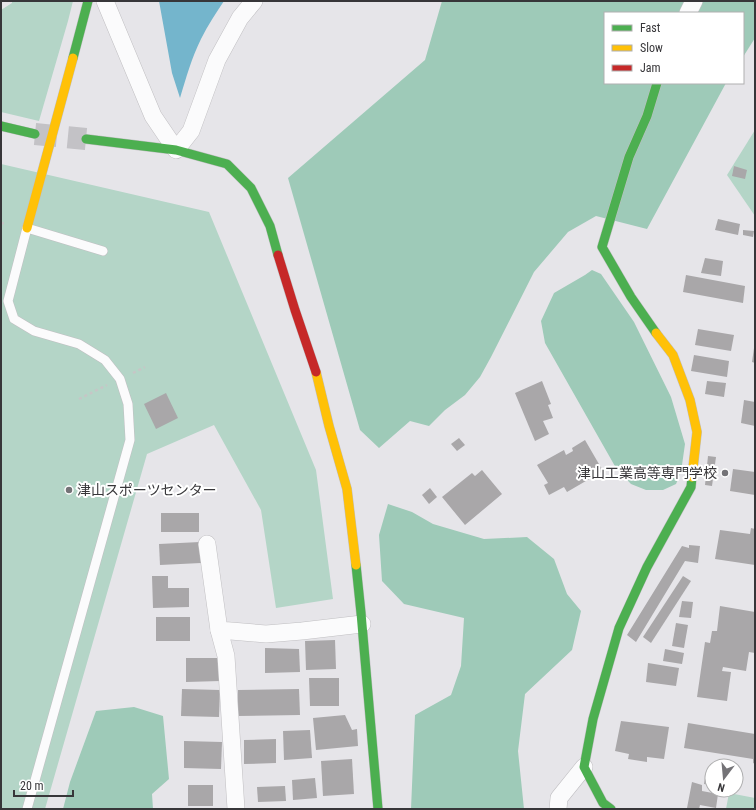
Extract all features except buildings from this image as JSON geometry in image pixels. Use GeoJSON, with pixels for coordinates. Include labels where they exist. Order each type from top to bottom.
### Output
{"type":"FeatureCollection","features":[{"type":"Feature","properties":{"kind":"street"},"geometry":{"type":"LineString","coordinates":[[27,228],[88,1]]}},
{"type":"Feature","properties":{"kind":"street"},"geometry":{"type":"LineString","coordinates":[[105,1],[153,116],[176,150]]}},
{"type":"Feature","properties":{"kind":"street"},"geometry":{"type":"LineString","coordinates":[[176,150],[191,131],[217,60],[240,18],[254,1]]}},
{"type":"Feature","properties":{"kind":"street"},"geometry":{"type":"LineString","coordinates":[[688,12],[694,1]]}},
{"type":"Feature","properties":{"kind":"street"},"geometry":{"type":"LineString","coordinates":[[558,809],[559,798],[584,766],[593,719],[620,628],[647,567],[691,488],[697,432],[690,400],[673,355],[649,324],[631,297],[602,247],[629,157],[647,116],[657,84]]}},
{"type":"Feature","properties":{"kind":"street"},"geometry":{"type":"LineString","coordinates":[[1,126],[35,134]]}},
{"type":"Feature","properties":{"kind":"street"},"geometry":{"type":"LineString","coordinates":[[86,139],[176,150],[227,164],[251,188],[270,226],[295,310],[315,368],[347,489],[362,624],[378,809]]}},
{"type":"Feature","properties":{"kind":"street"},"geometry":{"type":"LineString","coordinates":[[207,544],[219,630],[226,656],[236,809]]}},
{"type":"Feature","properties":{"kind":"street"},"geometry":{"type":"LineString","coordinates":[[219,630],[266,634],[362,624]]}},
{"type":"Feature","properties":{"kind":"street"},"geometry":{"type":"LineString","coordinates":[[584,766],[603,803],[611,809]]}},
{"type":"Feature","properties":{"kind":"lane"},"geometry":{"type":"LineString","coordinates":[[27,809],[130,440],[128,404],[120,379],[104,360],[79,344],[34,331],[14,319],[8,301],[27,228],[103,251]]}},
{"type":"Feature","properties":{"kind":"path"},"geometry":{"type":"LineString","coordinates":[[79,399],[120,379]]}},
{"type":"Feature","properties":{"kind":"green space"},"geometry":{"type":"Polygon","coordinates":[[[12,1],[73,1],[39,121],[1,112],[1,10],[12,3],[12,1]]]}},
{"type":"Feature","properties":{"kind":"green space"},"geometry":{"type":"Polygon","coordinates":[[[442,1],[755,1],[755,38],[744,55],[744,12],[604,12],[604,84],[725,84],[647,229],[596,216],[568,232],[534,272],[480,377],[465,395],[445,410],[429,426],[410,421],[379,448],[360,430],[288,178],[425,60],[442,1]]]}},
{"type":"Feature","properties":{"kind":"green space"},"geometry":{"type":"Polygon","coordinates":[[[755,130],[755,216],[727,175],[755,130]]]}},
{"type":"Feature","properties":{"kind":"green space","name":"津山スポーツセンター"},"geometry":{"type":"Polygon","coordinates":[[[1,164],[209,212],[316,470],[333,599],[276,608],[261,510],[214,425],[147,454],[45,809],[1,809],[1,164]]]}},
{"type":"Feature","properties":{"kind":"green space"},"geometry":{"type":"Polygon","coordinates":[[[592,270],[601,274],[634,322],[671,397],[685,444],[681,472],[676,484],[663,490],[646,490],[631,484],[616,468],[545,343],[541,321],[554,293],[592,270]]]}},
{"type":"Feature","properties":{"kind":"green space"},"geometry":{"type":"Polygon","coordinates":[[[388,504],[412,512],[433,524],[484,539],[527,537],[554,559],[567,594],[581,611],[572,650],[525,694],[518,751],[524,809],[411,809],[415,715],[451,695],[461,666],[464,618],[404,604],[382,581],[379,535],[388,504]]]}},
{"type":"Feature","properties":{"kind":"green space"},"geometry":{"type":"Polygon","coordinates":[[[134,707],[163,716],[169,779],[152,794],[153,809],[63,809],[70,782],[96,711],[134,707]]]}},
{"type":"Feature","properties":{"kind":"green space"},"geometry":{"type":"Polygon","coordinates":[[[744,796],[755,798],[755,809],[726,809],[728,798],[744,798],[744,796]]]}},
{"type":"Feature","properties":{"kind":"water"},"geometry":{"type":"Polygon","coordinates":[[[159,1],[224,1],[209,24],[198,46],[189,68],[180,98],[172,73],[159,1]]]}},
{"type":"Feature","properties":{"kind":"tunnel"},"geometry":{"type":"LineString","coordinates":[[35,134],[86,139]]}},
{"type":"Feature","properties":{"kind":"traffic: fast"},"geometry":{"type":"LineString","coordinates":[[73,58],[88,1]]}},
{"type":"Feature","properties":{"kind":"traffic: fast"},"geometry":{"type":"LineString","coordinates":[[656,333],[631,297],[602,247],[629,157],[647,116],[657,84]]}},
{"type":"Feature","properties":{"kind":"traffic: fast"},"geometry":{"type":"LineString","coordinates":[[1,126],[35,134]]}},
{"type":"Feature","properties":{"kind":"traffic: fast"},"geometry":{"type":"LineString","coordinates":[[86,139],[176,150],[227,164],[251,188],[270,226],[278,255]]}},
{"type":"Feature","properties":{"kind":"traffic: fast"},"geometry":{"type":"LineString","coordinates":[[611,809],[603,803],[584,767],[593,719],[619,628],[647,567],[691,487],[692,477]]}},
{"type":"Feature","properties":{"kind":"traffic: fast"},"geometry":{"type":"LineString","coordinates":[[356,565],[378,809]]}},
{"type":"Feature","properties":{"kind":"traffic: slow"},"geometry":{"type":"LineString","coordinates":[[27,228],[73,58]]}},
{"type":"Feature","properties":{"kind":"traffic: slow"},"geometry":{"type":"LineString","coordinates":[[656,333],[673,355],[690,400],[697,432],[692,477]]}},
{"type":"Feature","properties":{"kind":"traffic: slow"},"geometry":{"type":"LineString","coordinates":[[316,372],[329,426],[347,489],[356,565]]}},
{"type":"Feature","properties":{"kind":"traffic: jam"},"geometry":{"type":"LineString","coordinates":[[278,255],[316,372]]}},
{"type":"Feature","properties":{"kind":"place","name":"津山工業高等専門学校"},"geometry":{"type":"Point","coordinates":[725,473]}},
{"type":"Feature","properties":{"kind":"place","name":"津山スポーツセンター"},"geometry":{"type":"Point","coordinates":[69,490]}}]}
